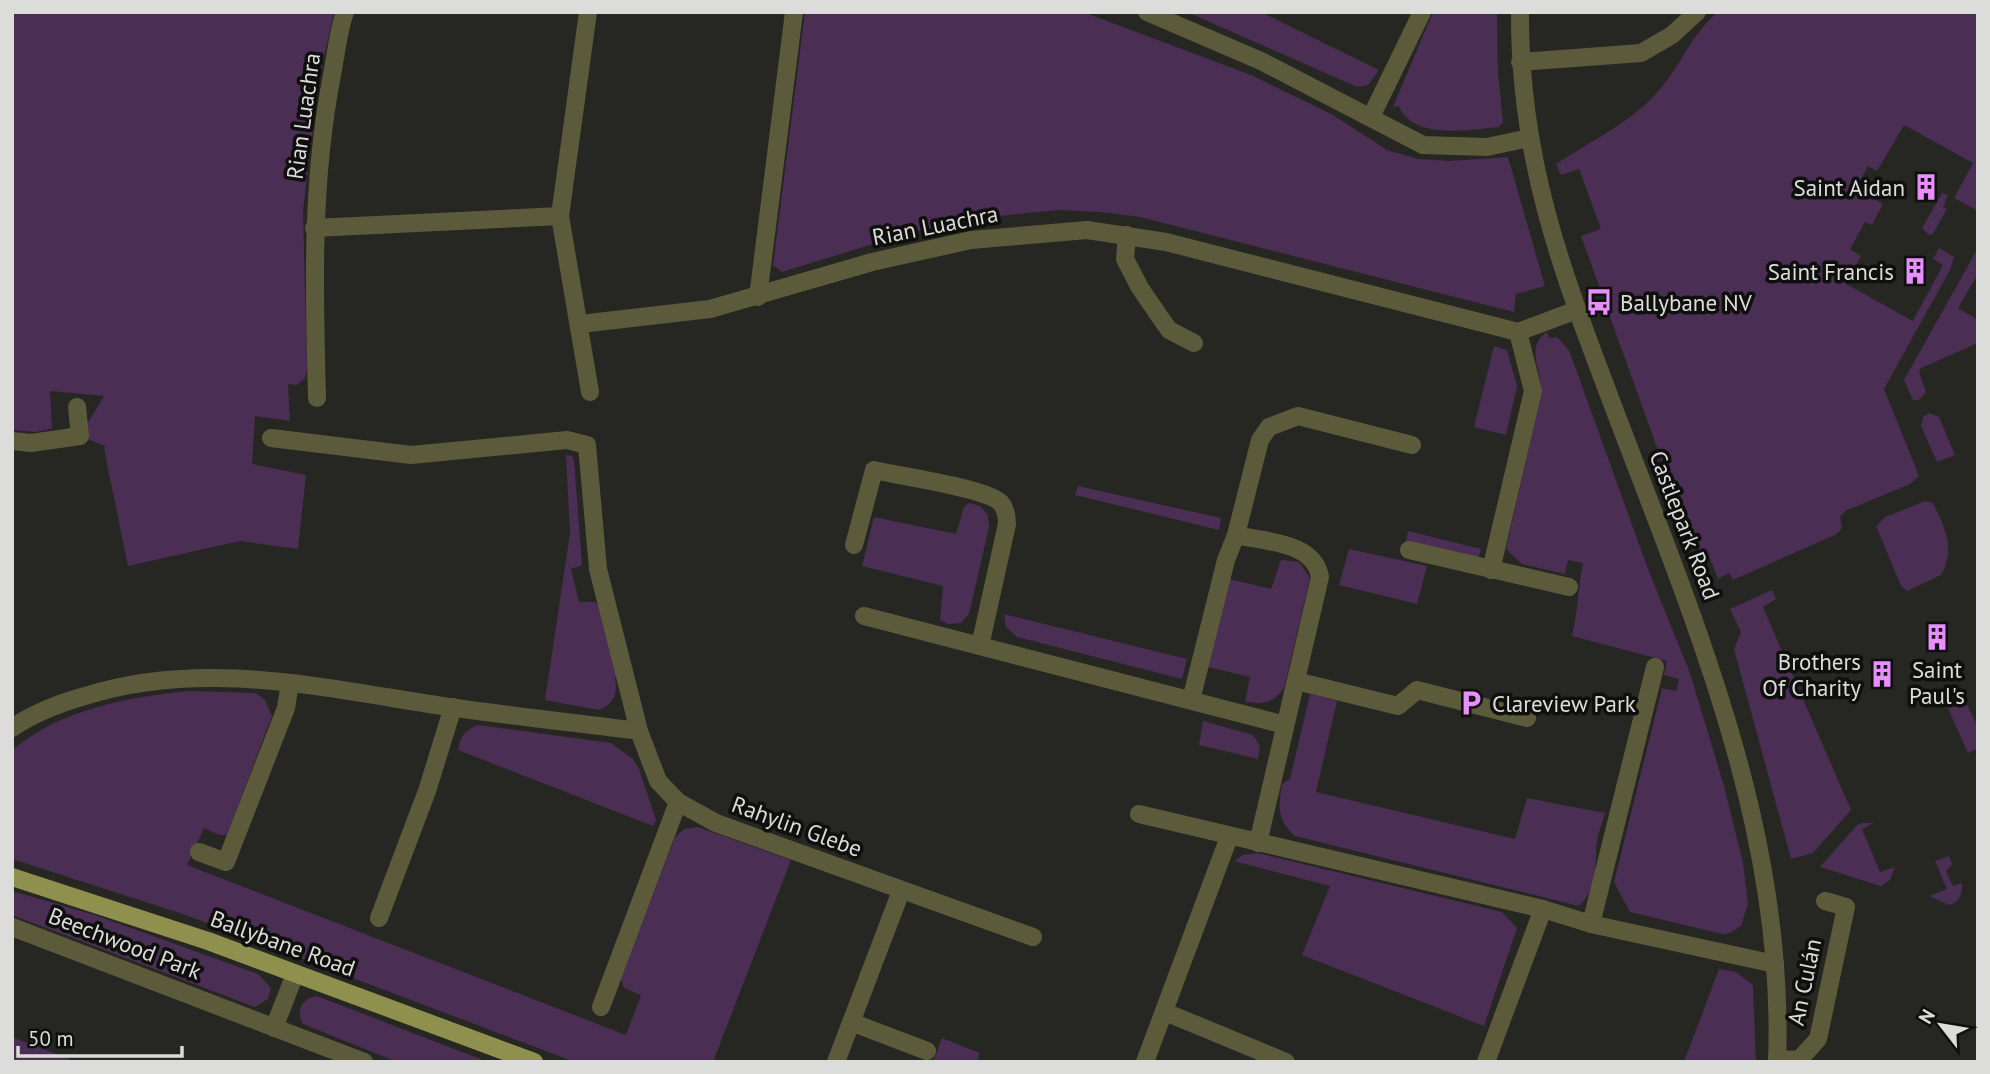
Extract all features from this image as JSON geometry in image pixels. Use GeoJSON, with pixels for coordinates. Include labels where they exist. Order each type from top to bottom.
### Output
{"type":"FeatureCollection","features":[{"type":"Feature","properties":{"kind":"main road","name":"Ballybane Road"},"geometry":{"type":"LineString","coordinates":[[12,877],[105,905],[534,1062]]}},
{"type":"Feature","properties":{"kind":"street","name":"Rian Luachra"},"geometry":{"type":"LineString","coordinates":[[317,398],[314,228],[318,163],[328,95],[345,12]]}},
{"type":"Feature","properties":{"kind":"street"},"geometry":{"type":"LineString","coordinates":[[588,12],[560,216],[590,392]]}},
{"type":"Feature","properties":{"kind":"street"},"geometry":{"type":"LineString","coordinates":[[758,297],[794,12]]}},
{"type":"Feature","properties":{"kind":"street"},"geometry":{"type":"LineString","coordinates":[[1147,12],[1261,61],[1430,147],[1487,147],[1529,138]]}},
{"type":"Feature","properties":{"kind":"street"},"geometry":{"type":"LineString","coordinates":[[1371,117],[1422,12]]}},
{"type":"Feature","properties":{"kind":"street","name":"Castlepark Road"},"geometry":{"type":"LineString","coordinates":[[1520,12],[1520,62],[1529,138],[1544,207],[1577,310],[1720,692],[1759,843],[1775,964],[1777,1060]]}},
{"type":"Feature","properties":{"kind":"street"},"geometry":{"type":"LineString","coordinates":[[1520,62],[1641,53],[1672,35],[1696,12]]}},
{"type":"Feature","properties":{"kind":"street"},"geometry":{"type":"LineString","coordinates":[[314,228],[560,216]]}},
{"type":"Feature","properties":{"kind":"street","name":"Rian Luachra"},"geometry":{"type":"LineString","coordinates":[[580,324],[698,311],[758,297],[872,262],[971,240],[1067,231],[1127,235],[1518,332]]}},
{"type":"Feature","properties":{"kind":"street"},"geometry":{"type":"LineString","coordinates":[[1127,235],[1125,259],[1140,288],[1169,330],[1194,343]]}},
{"type":"Feature","properties":{"kind":"street"},"geometry":{"type":"LineString","coordinates":[[1490,570],[1533,391],[1532,376],[1518,332],[1577,310]]}},
{"type":"Feature","properties":{"kind":"street"},"geometry":{"type":"LineString","coordinates":[[12,442],[32,443],[80,436],[77,407]]}},
{"type":"Feature","properties":{"kind":"street"},"geometry":{"type":"LineString","coordinates":[[1191,701],[1224,566],[1236,535],[1260,440],[1269,427],[1298,416],[1412,445]]}},
{"type":"Feature","properties":{"kind":"street","name":"Rahylin Glebe"},"geometry":{"type":"LineString","coordinates":[[271,438],[411,455],[580,441],[589,450],[594,544],[639,731],[658,781],[678,802],[716,823],[1033,937]]}},
{"type":"Feature","properties":{"kind":"street"},"geometry":{"type":"LineString","coordinates":[[854,545],[874,470],[993,497],[1005,509],[1007,524],[980,646]]}},
{"type":"Feature","properties":{"kind":"street"},"geometry":{"type":"LineString","coordinates":[[1236,535],[1303,551],[1317,564],[1319,584],[1258,842]]}},
{"type":"Feature","properties":{"kind":"street"},"geometry":{"type":"LineString","coordinates":[[1409,550],[1569,587]]}},
{"type":"Feature","properties":{"kind":"street"},"geometry":{"type":"LineString","coordinates":[[864,616],[1285,725]]}},
{"type":"Feature","properties":{"kind":"street"},"geometry":{"type":"LineString","coordinates":[[1591,924],[1655,667]]}},
{"type":"Feature","properties":{"kind":"street"},"geometry":{"type":"LineString","coordinates":[[12,728],[64,702],[138,681],[212,676],[290,683],[453,708],[639,731]]}},
{"type":"Feature","properties":{"kind":"street"},"geometry":{"type":"LineString","coordinates":[[1296,681],[1398,706],[1417,690],[1527,718]]}},
{"type":"Feature","properties":{"kind":"street"},"geometry":{"type":"LineString","coordinates":[[199,852],[226,862],[286,708],[290,683]]}},
{"type":"Feature","properties":{"kind":"street"},"geometry":{"type":"LineString","coordinates":[[379,918],[427,791],[453,708]]}},
{"type":"Feature","properties":{"kind":"street"},"geometry":{"type":"LineString","coordinates":[[601,1007],[678,802]]}},
{"type":"Feature","properties":{"kind":"street"},"geometry":{"type":"LineString","coordinates":[[1139,814],[1544,909],[1591,924],[1775,964]]}},
{"type":"Feature","properties":{"kind":"street"},"geometry":{"type":"LineString","coordinates":[[1145,1062],[1229,837]]}},
{"type":"Feature","properties":{"kind":"street"},"geometry":{"type":"LineString","coordinates":[[836,1062],[901,891]]}},
{"type":"Feature","properties":{"kind":"street","name":"An Culán"},"geometry":{"type":"LineString","coordinates":[[1777,1060],[1799,1060],[1818,1039],[1846,906],[1825,901]]}},
{"type":"Feature","properties":{"kind":"street"},"geometry":{"type":"LineString","coordinates":[[1486,1062],[1544,909]]}},
{"type":"Feature","properties":{"kind":"street","name":"Beechwood Park"},"geometry":{"type":"LineString","coordinates":[[12,927],[364,1062]]}},
{"type":"Feature","properties":{"kind":"street"},"geometry":{"type":"LineString","coordinates":[[274,1028],[295,974]]}},
{"type":"Feature","properties":{"kind":"street"},"geometry":{"type":"LineString","coordinates":[[1165,1012],[1286,1062]]}},
{"type":"Feature","properties":{"kind":"street"},"geometry":{"type":"LineString","coordinates":[[851,1022],[927,1051]]}},
{"type":"Feature","properties":{"kind":"shaded area"},"geometry":{"type":"Polygon","coordinates":[[[12,12],[334,12],[319,80],[303,210],[307,369],[305,378],[297,385],[288,384],[290,421],[255,416],[252,464],[306,475],[298,549],[240,541],[128,566],[104,447],[107,447],[80,436],[104,396],[50,391],[52,428],[36,432],[12,430],[12,12]]]}},
{"type":"Feature","properties":{"kind":"shaded area"},"geometry":{"type":"Polygon","coordinates":[[[805,12],[1083,12],[1251,75],[1333,115],[1387,150],[1418,159],[1450,161],[1508,157],[1545,286],[1516,294],[1514,312],[1140,217],[1058,210],[969,219],[909,233],[782,272],[773,265],[805,12]]]}},
{"type":"Feature","properties":{"kind":"shaded area"},"geometry":{"type":"Polygon","coordinates":[[[1187,12],[1261,12],[1379,70],[1368,85],[1357,87],[1187,12]]]}},
{"type":"Feature","properties":{"kind":"shaded area"},"geometry":{"type":"Polygon","coordinates":[[[1433,12],[1497,12],[1498,72],[1503,123],[1498,127],[1458,131],[1429,128],[1406,117],[1399,106],[1393,107],[1433,12]]]}},
{"type":"Feature","properties":{"kind":"shaded area"},"geometry":{"type":"Polygon","coordinates":[[[1718,12],[1978,12],[1978,211],[1954,198],[1973,163],[1904,125],[1877,171],[1868,166],[1856,188],[1883,204],[1872,225],[1865,222],[1850,249],[1861,256],[1846,284],[1913,321],[1943,265],[1933,259],[1939,248],[1954,257],[1950,270],[1884,389],[1919,476],[1910,484],[1845,511],[1840,517],[1842,528],[1837,534],[1733,580],[1729,573],[1718,579],[1709,556],[1692,545],[1581,236],[1601,229],[1579,169],[1561,175],[1556,164],[1643,107],[1662,87],[1699,32],[1718,12]]]}},
{"type":"Feature","properties":{"kind":"shaded area"},"geometry":{"type":"Polygon","coordinates":[[[1942,193],[1948,195],[1943,207],[1947,209],[1933,234],[1929,235],[1922,228],[1942,193]]]}},
{"type":"Feature","properties":{"kind":"shaded area"},"geometry":{"type":"Polygon","coordinates":[[[1978,248],[1978,274],[1958,308],[1978,320],[1978,343],[1921,368],[1919,372],[1926,392],[1919,400],[1913,400],[1904,380],[1978,248]]]}},
{"type":"Feature","properties":{"kind":"shaded area"},"geometry":{"type":"Polygon","coordinates":[[[1547,332],[1549,338],[1557,337],[1569,350],[1648,569],[1690,673],[1724,786],[1743,863],[1748,904],[1741,926],[1730,933],[1722,934],[1630,912],[1614,882],[1662,688],[1676,691],[1679,679],[1664,675],[1667,661],[1572,636],[1583,563],[1568,560],[1565,574],[1522,564],[1506,549],[1541,395],[1536,345],[1547,332]]]}},
{"type":"Feature","properties":{"kind":"shaded area"},"geometry":{"type":"Polygon","coordinates":[[[1494,346],[1507,350],[1517,386],[1506,435],[1474,427],[1494,346]]]}},
{"type":"Feature","properties":{"kind":"shaded area"},"geometry":{"type":"Polygon","coordinates":[[[1929,413],[1939,417],[1955,455],[1937,462],[1921,426],[1923,417],[1929,413]]]}},
{"type":"Feature","properties":{"kind":"shaded area"},"geometry":{"type":"Polygon","coordinates":[[[566,455],[572,456],[574,460],[582,565],[571,569],[579,602],[595,602],[599,606],[618,675],[615,678],[614,697],[599,710],[545,700],[570,533],[566,455]]]}},
{"type":"Feature","properties":{"kind":"shaded area"},"geometry":{"type":"Polygon","coordinates":[[[1078,486],[1221,518],[1219,530],[1075,495],[1078,486]]]}},
{"type":"Feature","properties":{"kind":"shaded area"},"geometry":{"type":"Polygon","coordinates":[[[1925,501],[1933,503],[1941,521],[1947,539],[1948,556],[1941,575],[1907,591],[1901,586],[1876,526],[1885,517],[1925,501]]]}},
{"type":"Feature","properties":{"kind":"shaded area"},"geometry":{"type":"Polygon","coordinates":[[[969,503],[980,506],[988,515],[989,527],[969,614],[961,623],[948,624],[940,620],[943,586],[862,566],[874,517],[956,534],[964,507],[969,503]]]}},
{"type":"Feature","properties":{"kind":"shaded area"},"geometry":{"type":"Polygon","coordinates":[[[1408,531],[1481,549],[1478,560],[1406,542],[1408,531]]]}},
{"type":"Feature","properties":{"kind":"shaded area"},"geometry":{"type":"Polygon","coordinates":[[[1349,549],[1427,566],[1417,604],[1339,585],[1349,549]]]}},
{"type":"Feature","properties":{"kind":"shaded area"},"geometry":{"type":"Polygon","coordinates":[[[1281,560],[1299,562],[1310,578],[1284,688],[1267,702],[1245,702],[1250,677],[1208,667],[1229,579],[1271,589],[1281,560]]]}},
{"type":"Feature","properties":{"kind":"shaded area"},"geometry":{"type":"Polygon","coordinates":[[[1772,590],[1776,599],[1763,607],[1851,810],[1813,853],[1791,859],[1734,649],[1741,632],[1730,609],[1772,590]]]}},
{"type":"Feature","properties":{"kind":"shaded area"},"geometry":{"type":"Polygon","coordinates":[[[1004,614],[1187,659],[1182,679],[1017,637],[1006,627],[1004,614]]]}},
{"type":"Feature","properties":{"kind":"shaded area"},"geometry":{"type":"Polygon","coordinates":[[[190,691],[256,693],[265,700],[272,716],[227,835],[219,835],[204,828],[187,865],[626,1035],[641,995],[624,988],[621,979],[675,837],[684,829],[698,827],[791,860],[713,1062],[575,1062],[186,915],[12,859],[12,750],[52,724],[96,707],[190,691]]]}},
{"type":"Feature","properties":{"kind":"shaded area"},"geometry":{"type":"Polygon","coordinates":[[[1310,694],[1337,701],[1316,792],[1515,839],[1527,798],[1605,813],[1597,841],[1594,880],[1584,900],[1579,906],[1295,836],[1282,818],[1280,799],[1282,784],[1290,779],[1310,694]]]}},
{"type":"Feature","properties":{"kind":"shaded area"},"geometry":{"type":"Polygon","coordinates":[[[1963,697],[1978,727],[1978,749],[1968,753],[1946,704],[1963,697]]]}},
{"type":"Feature","properties":{"kind":"shaded area"},"geometry":{"type":"Polygon","coordinates":[[[1203,721],[1253,735],[1260,746],[1258,759],[1199,745],[1203,721]]]}},
{"type":"Feature","properties":{"kind":"shaded area"},"geometry":{"type":"Polygon","coordinates":[[[478,725],[611,743],[633,759],[639,769],[656,820],[653,826],[458,750],[464,734],[478,725]]]}},
{"type":"Feature","properties":{"kind":"shaded area"},"geometry":{"type":"Polygon","coordinates":[[[1874,823],[1862,829],[1880,872],[1895,867],[1890,880],[1881,886],[1820,867],[1857,825],[1874,823]]]}},
{"type":"Feature","properties":{"kind":"shaded area"},"geometry":{"type":"Polygon","coordinates":[[[1258,853],[1502,912],[1517,928],[1484,1026],[1302,955],[1330,886],[1234,861],[1243,855],[1258,853]]]}},
{"type":"Feature","properties":{"kind":"shaded area"},"geometry":{"type":"Polygon","coordinates":[[[1949,856],[1952,864],[1946,871],[1953,886],[1962,883],[1962,887],[1958,900],[1949,905],[1929,896],[1947,889],[1935,861],[1949,856]]]}},
{"type":"Feature","properties":{"kind":"shaded area"},"geometry":{"type":"Polygon","coordinates":[[[12,891],[95,915],[258,974],[271,988],[268,999],[255,1007],[12,915],[12,891]]]}},
{"type":"Feature","properties":{"kind":"shaded area"},"geometry":{"type":"Polygon","coordinates":[[[1719,969],[1736,972],[1753,985],[1756,1062],[1684,1062],[1719,969]]]}},
{"type":"Feature","properties":{"kind":"shaded area"},"geometry":{"type":"Polygon","coordinates":[[[317,996],[488,1062],[397,1062],[303,1024],[301,1006],[317,996]]]}},
{"type":"Feature","properties":{"kind":"shaded area"},"geometry":{"type":"Polygon","coordinates":[[[12,1037],[77,1062],[12,1062],[12,1037]]]}},
{"type":"Feature","properties":{"kind":"shaded area"},"geometry":{"type":"Polygon","coordinates":[[[942,1038],[980,1053],[977,1062],[933,1062],[942,1038]]]}},
{"type":"Feature","properties":{"kind":"place","name":"Saint Aidan"},"geometry":{"type":"Point","coordinates":[1926,187]}},
{"type":"Feature","properties":{"kind":"place","name":"Saint Francis"},"geometry":{"type":"Point","coordinates":[1915,271]}},
{"type":"Feature","properties":{"kind":"place","name":"Ballybane NV"},"geometry":{"type":"Point","coordinates":[1599,302]}},
{"type":"Feature","properties":{"kind":"place","name":"Saint Paul's"},"geometry":{"type":"Point","coordinates":[1937,637]}},
{"type":"Feature","properties":{"kind":"place","name":"Brothers Of Charity"},"geometry":{"type":"Point","coordinates":[1882,674]}},
{"type":"Feature","properties":{"kind":"place","name":"Clareview Park"},"geometry":{"type":"Point","coordinates":[1471,703]}}]}
